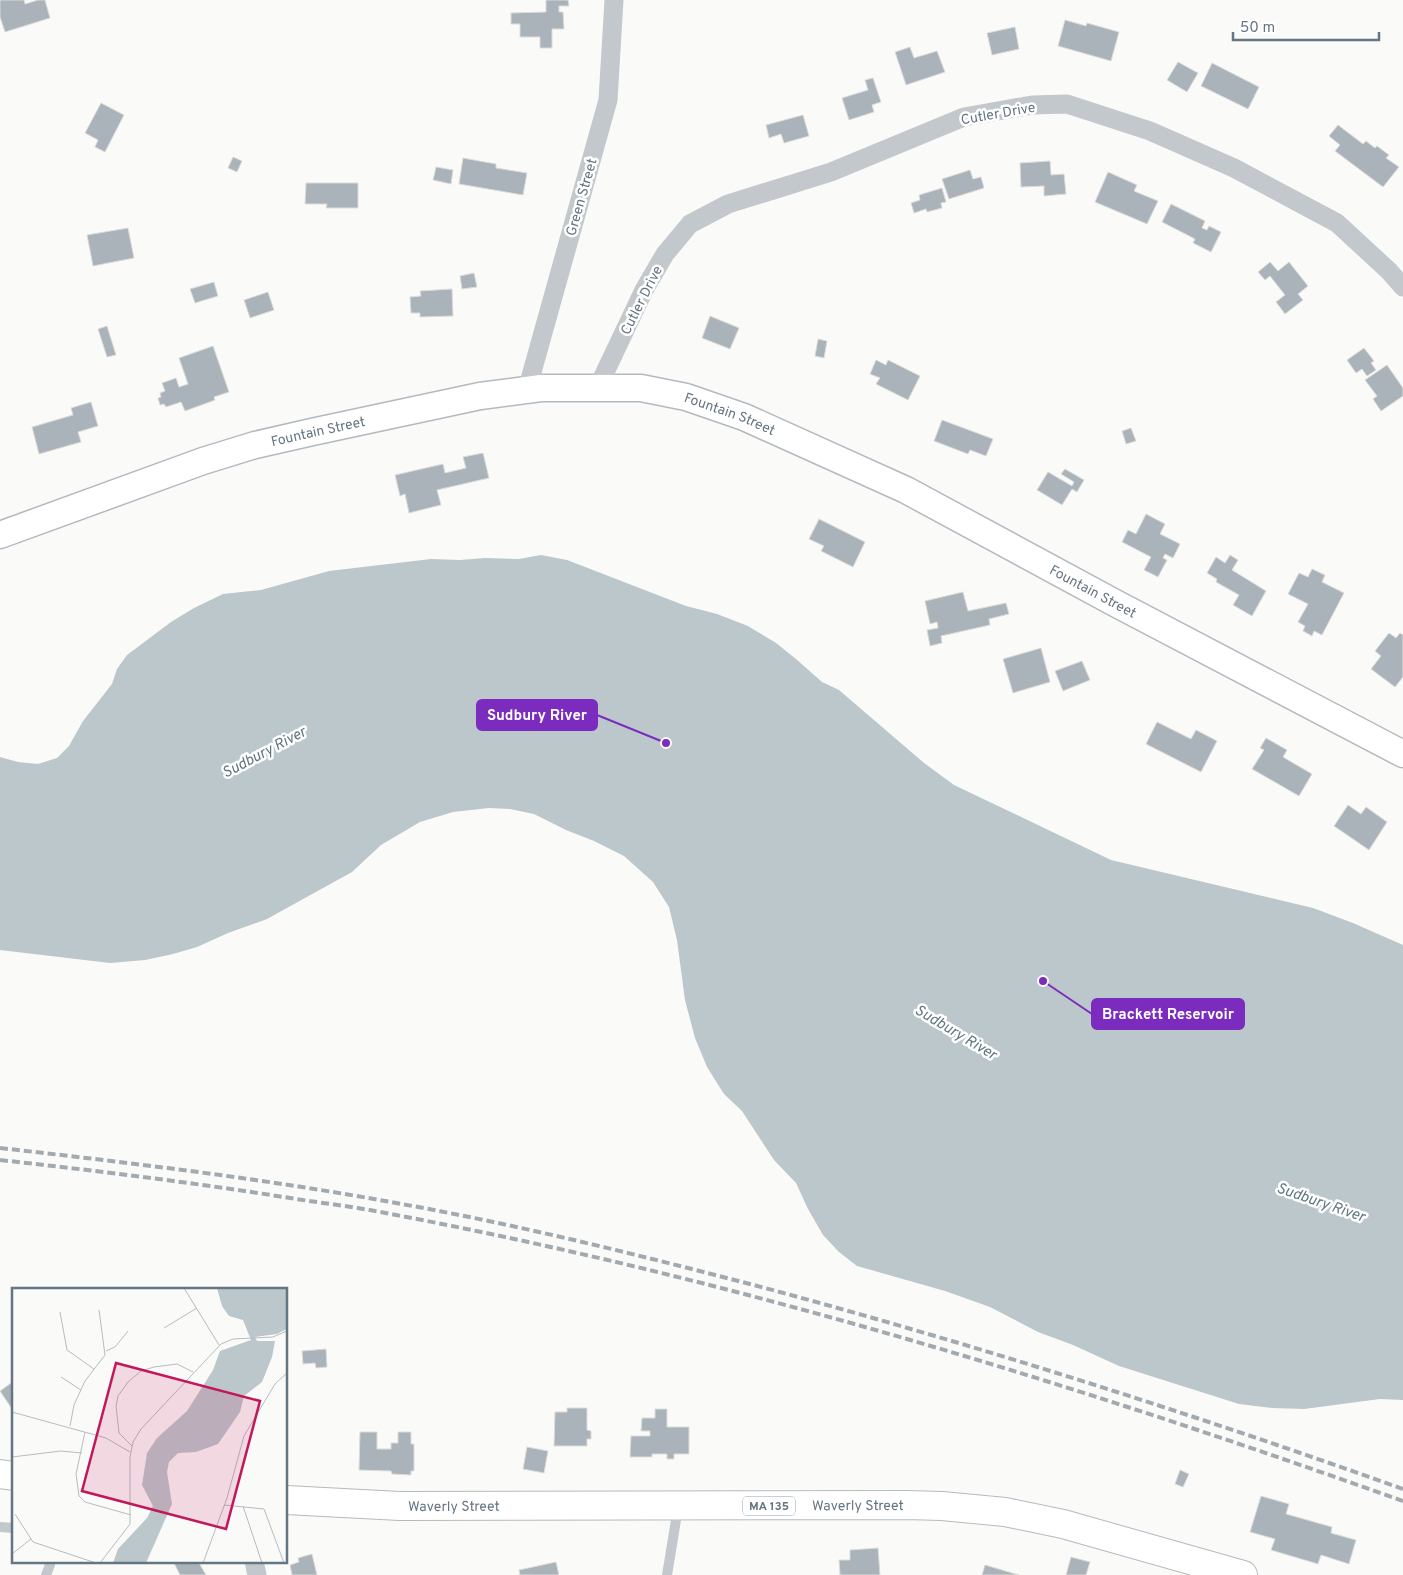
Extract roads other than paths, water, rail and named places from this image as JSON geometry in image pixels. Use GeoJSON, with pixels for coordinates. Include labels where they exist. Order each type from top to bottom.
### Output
{"type":"FeatureCollection","features":[{"type":"Feature","properties":{"kind":"main road","name":"Waverly Street"},"geometry":{"type":"LineString","coordinates":[[288,1500],[400,1506],[942,1506],[1005,1512],[1064,1524],[1243,1575]]}},
{"type":"Feature","properties":{"kind":"street","name":"Green Street"},"geometry":{"type":"LineString","coordinates":[[527,390],[608,100],[614,0]]}},
{"type":"Feature","properties":{"kind":"street","name":"Cutler Drive"},"geometry":{"type":"LineString","coordinates":[[598,387],[648,283],[665,254],[690,224],[728,204],[831,172],[964,117],[1032,105],[1067,104],[1150,131],[1234,168],[1337,223],[1389,270],[1403,287]]}},
{"type":"Feature","properties":{"kind":"street","name":"Fountain Street"},"geometry":{"type":"LineString","coordinates":[[0,535],[203,461],[255,445],[480,396],[541,388],[641,388],[686,397],[744,417],[906,490],[1115,603],[1403,754]]}},
{"type":"Feature","properties":{"kind":"street"},"geometry":{"type":"LineString","coordinates":[[254,1562],[257,1575]]}},
{"type":"Feature","properties":{"kind":"lane"},"geometry":{"type":"LineString","coordinates":[[667,1575],[678,1507]]}},
{"type":"Feature","properties":{"kind":"lane"},"geometry":{"type":"LineString","coordinates":[[46,1575],[49,1562]]}},
{"type":"Feature","properties":{"kind":"water"},"geometry":{"type":"Polygon","coordinates":[[[541,555],[567,560],[686,606],[717,614],[748,626],[776,643],[822,682],[839,690],[924,763],[954,785],[1111,860],[1313,908],[1403,945],[1403,1400],[1380,1399],[1304,1409],[1239,1404],[1119,1366],[1073,1345],[1038,1332],[990,1307],[945,1291],[857,1266],[839,1252],[823,1235],[796,1183],[774,1160],[742,1111],[724,1094],[707,1067],[695,1038],[685,1000],[677,940],[669,907],[653,882],[624,856],[534,814],[510,809],[489,808],[453,812],[420,822],[381,845],[352,872],[267,919],[197,947],[173,954],[145,960],[110,963],[0,950],[0,757],[18,762],[38,764],[57,758],[69,746],[83,721],[112,684],[117,669],[127,655],[171,622],[223,594],[261,590],[329,571],[431,559],[519,559],[541,555]]]}},
{"type":"Feature","properties":{"kind":"railway"},"geometry":{"type":"LineString","coordinates":[[0,1148],[199,1172],[347,1194],[489,1221],[627,1253],[846,1310],[1006,1357],[1245,1434],[1403,1489]]}},
{"type":"Feature","properties":{"kind":"railway"},"geometry":{"type":"LineString","coordinates":[[0,1160],[111,1173],[371,1210],[524,1241],[652,1271],[779,1303],[1031,1376],[1156,1416],[1403,1501]]}},
{"type":"Feature","properties":{"kind":"place","name":"Sudbury River"},"geometry":{"type":"Point","coordinates":[666,743]}},
{"type":"Feature","properties":{"kind":"place","name":"Brackett Reservoir"},"geometry":{"type":"Point","coordinates":[1043,981]}}]}
